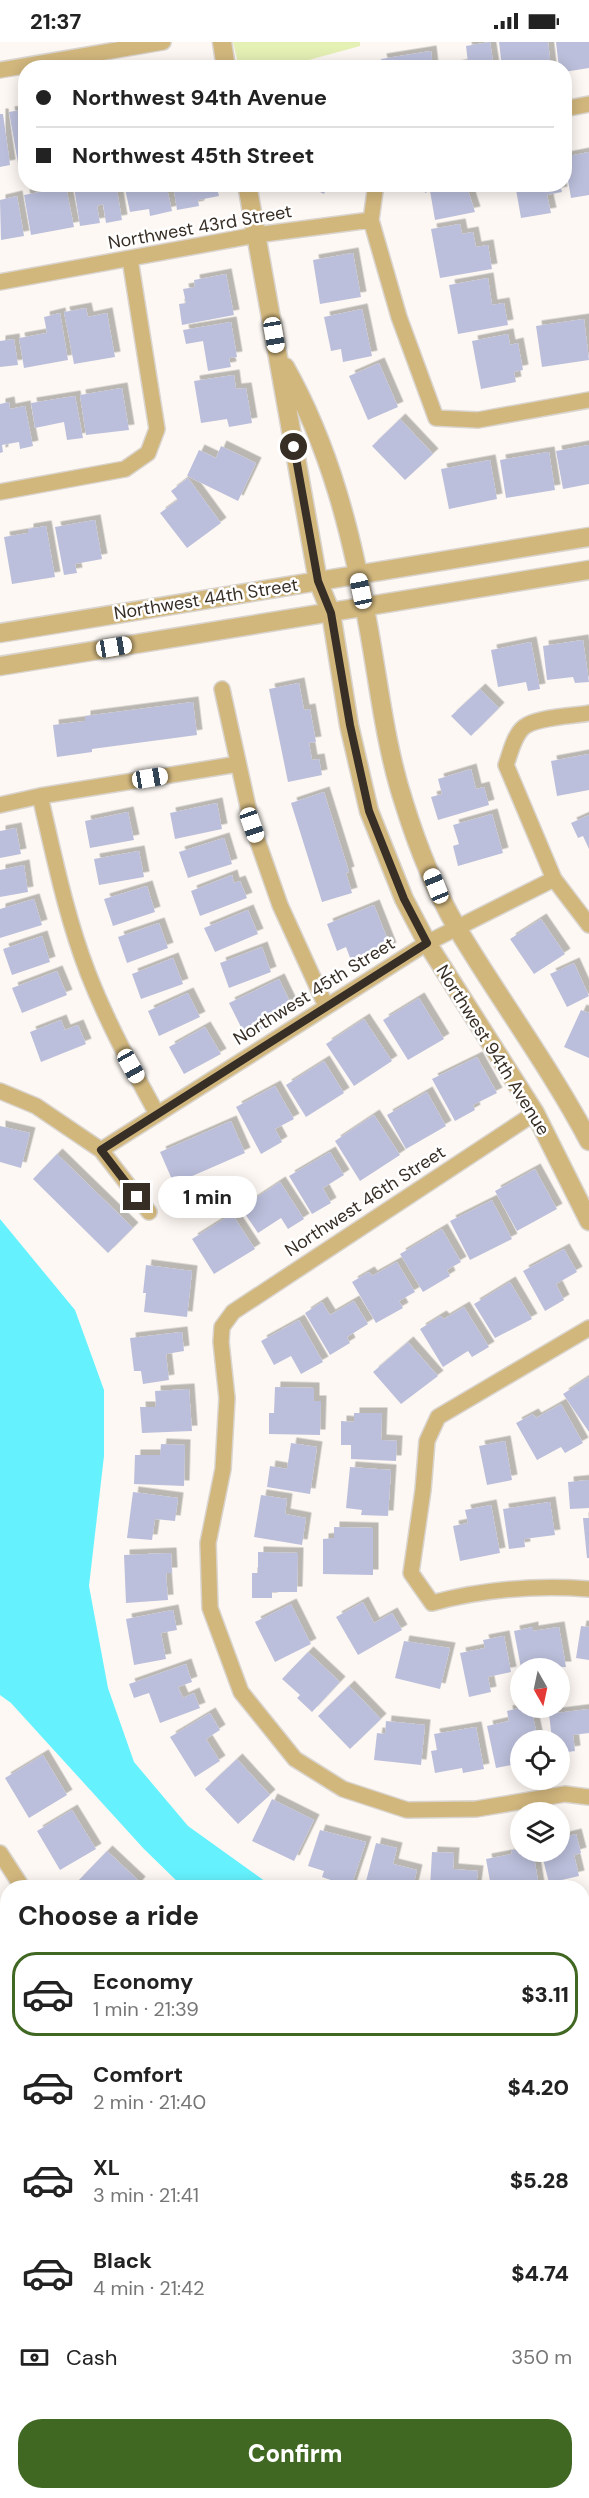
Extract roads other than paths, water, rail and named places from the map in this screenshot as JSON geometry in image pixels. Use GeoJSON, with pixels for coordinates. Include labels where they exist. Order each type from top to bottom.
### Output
{"type":"FeatureCollection","features":[{"type":"Feature","properties":{"kind":"street"},"geometry":{"type":"LineString","coordinates":[[58,60],[163,42]]}},
{"type":"Feature","properties":{"kind":"street"},"geometry":{"type":"LineString","coordinates":[[222,42],[225,60]]}},
{"type":"Feature","properties":{"kind":"street"},"geometry":{"type":"LineString","coordinates":[[0,70],[18,67]]}},
{"type":"Feature","properties":{"kind":"street"},"geometry":{"type":"LineString","coordinates":[[572,107],[589,104]]}},
{"type":"Feature","properties":{"kind":"street","name":"Northwest 94th Avenue"},"geometry":{"type":"LineString","coordinates":[[248,192],[318,581],[331,613],[350,725],[369,811],[404,899],[427,943],[535,1113],[589,1221]]}},
{"type":"Feature","properties":{"kind":"street"},"geometry":{"type":"LineString","coordinates":[[375,192],[371,220],[399,317],[436,418],[478,420],[589,400]]}},
{"type":"Feature","properties":{"kind":"street","name":"Northwest 43rd Street"},"geometry":{"type":"LineString","coordinates":[[0,282],[256,235],[371,220]]}},
{"type":"Feature","properties":{"kind":"street"},"geometry":{"type":"LineString","coordinates":[[0,492],[126,469],[148,453],[157,429],[130,259]]}},
{"type":"Feature","properties":{"kind":"street","name":"Northwest 94th Avenue"},"geometry":{"type":"LineString","coordinates":[[278,355],[297,388],[326,453],[336,484],[365,607],[383,718],[404,803],[436,886],[457,927],[564,1095],[589,1141]]}},
{"type":"Feature","properties":{"kind":"street","name":"Northwest 44th Street"},"geometry":{"type":"LineString","coordinates":[[0,633],[589,537]]}},
{"type":"Feature","properties":{"kind":"street","name":"Northwest 44th Street"},"geometry":{"type":"LineString","coordinates":[[0,666],[589,570]]}},
{"type":"Feature","properties":{"kind":"street"},"geometry":{"type":"LineString","coordinates":[[222,689],[252,825],[276,896],[326,1006]]}},
{"type":"Feature","properties":{"kind":"street"},"geometry":{"type":"LineString","coordinates":[[589,713],[538,721],[524,727],[514,743],[506,765],[554,879],[589,925]]}},
{"type":"Feature","properties":{"kind":"street"},"geometry":{"type":"LineString","coordinates":[[0,805],[40,796],[238,764]]}},
{"type":"Feature","properties":{"kind":"street"},"geometry":{"type":"LineString","coordinates":[[40,796],[64,896],[88,973],[122,1050],[157,1114]]}},
{"type":"Feature","properties":{"kind":"street","name":"Northwest 45th Street"},"geometry":{"type":"LineString","coordinates":[[101,1150],[427,943],[554,879]]}},
{"type":"Feature","properties":{"kind":"street"},"geometry":{"type":"LineString","coordinates":[[0,1091],[36,1106],[101,1150],[148,1212]]}},
{"type":"Feature","properties":{"kind":"street","name":"Northwest 46th Street"},"geometry":{"type":"LineString","coordinates":[[535,1113],[233,1312],[222,1328],[221,1342],[227,1398],[223,1469],[208,1543],[210,1608],[241,1692],[295,1758],[343,1789],[407,1810],[476,1809],[565,1794],[589,1797]]}},
{"type":"Feature","properties":{"kind":"street"},"geometry":{"type":"LineString","coordinates":[[589,1328],[438,1417],[427,1441],[423,1490],[411,1573],[432,1603],[470,1593],[550,1586],[589,1589]]}},
{"type":"Feature","properties":{"kind":"street"},"geometry":{"type":"LineString","coordinates":[[0,1853],[17,1880]]}},
{"type":"Feature","properties":{"kind":"water"},"geometry":{"type":"Polygon","coordinates":[[[0,1219],[75,1310],[104,1390],[104,1456],[89,1586],[108,1688],[134,1762],[188,1826],[263,1880],[176,1880],[144,1849],[11,1703],[0,1695],[0,1219]]]}}]}
